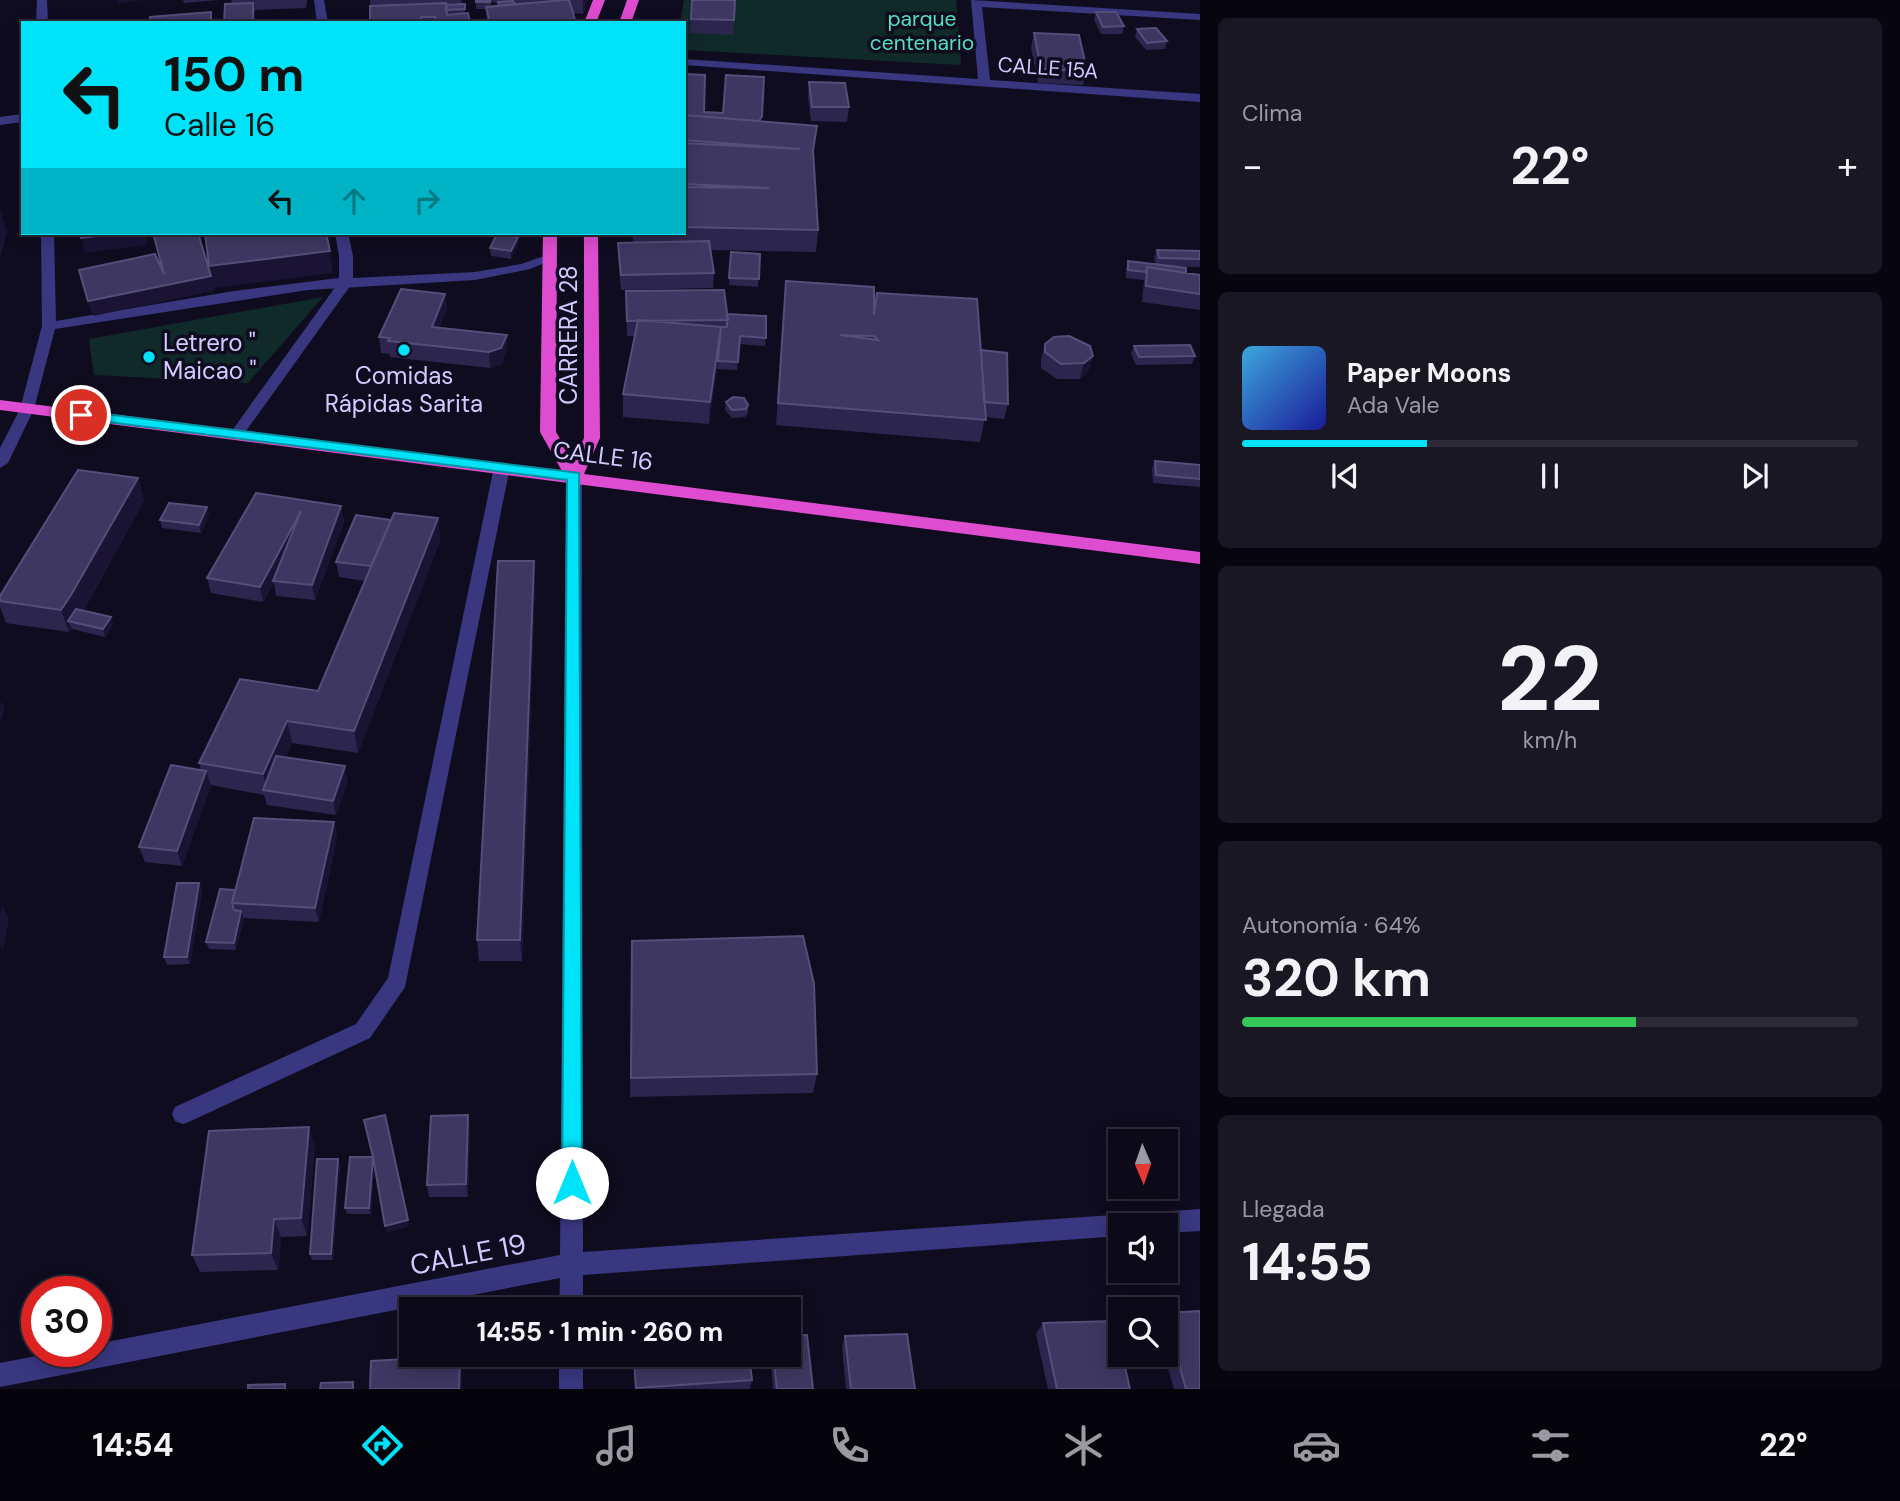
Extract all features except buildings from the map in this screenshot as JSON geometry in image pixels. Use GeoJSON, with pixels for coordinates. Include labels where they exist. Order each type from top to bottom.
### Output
{"type":"FeatureCollection","features":[{"type":"Feature","properties":{"kind":"highway"},"geometry":{"type":"LineString","coordinates":[[591,21],[599,0]]}},
{"type":"Feature","properties":{"kind":"highway"},"geometry":{"type":"LineString","coordinates":[[626,21],[633,0]]}},
{"type":"Feature","properties":{"kind":"highway","name":"CARRERA 28"},"geometry":{"type":"LineString","coordinates":[[550,235],[548,432],[574,477]]}},
{"type":"Feature","properties":{"kind":"highway","name":"CARRERA 28"},"geometry":{"type":"LineString","coordinates":[[574,477],[592,438],[591,235]]}},
{"type":"Feature","properties":{"kind":"highway","name":"CALLE 16"},"geometry":{"type":"LineString","coordinates":[[0,405],[1200,558]]}},
{"type":"Feature","properties":{"kind":"street"},"geometry":{"type":"LineString","coordinates":[[42,0],[42,21]]}},
{"type":"Feature","properties":{"kind":"street"},"geometry":{"type":"LineString","coordinates":[[319,0],[323,21]]}},
{"type":"Feature","properties":{"kind":"street"},"geometry":{"type":"LineString","coordinates":[[984,83],[976,1],[1200,18]]}},
{"type":"Feature","properties":{"kind":"street","name":"CALLE 15A"},"geometry":{"type":"LineString","coordinates":[[686,62],[1200,98]]}},
{"type":"Feature","properties":{"kind":"street"},"geometry":{"type":"LineString","coordinates":[[0,121],[21,118]]}},
{"type":"Feature","properties":{"kind":"street"},"geometry":{"type":"LineString","coordinates":[[0,463],[27,408],[49,327],[47,235]]}},
{"type":"Feature","properties":{"kind":"street"},"geometry":{"type":"LineString","coordinates":[[236,435],[346,282],[346,256],[341,235]]}},
{"type":"Feature","properties":{"kind":"street"},"geometry":{"type":"LineString","coordinates":[[49,327],[346,282],[483,275],[524,269],[550,258]]}},
{"type":"Feature","properties":{"kind":"street"},"geometry":{"type":"LineString","coordinates":[[183,1114],[363,1031],[398,981],[502,467]]}},
{"type":"Feature","properties":{"kind":"street"},"geometry":{"type":"LineString","coordinates":[[571,1297],[574,477]]}},
{"type":"Feature","properties":{"kind":"street","name":"CALLE 19"},"geometry":{"type":"LineString","coordinates":[[1178,1221],[1200,1220]]}},
{"type":"Feature","properties":{"kind":"street","name":"CALLE 19"},"geometry":{"type":"LineString","coordinates":[[0,1375],[572,1264],[1108,1226]]}},
{"type":"Feature","properties":{"kind":"street"},"geometry":{"type":"LineString","coordinates":[[571,1367],[571,1389]]}},
{"type":"Feature","properties":{"kind":"green space","name":"parque centenario"},"geometry":{"type":"Polygon","coordinates":[[[684,0],[956,0],[961,65],[686,50],[686,21],[680,21],[684,0]]]}},
{"type":"Feature","properties":{"kind":"green space"},"geometry":{"type":"Polygon","coordinates":[[[323,297],[248,383],[94,375],[89,339],[323,297]]]}},
{"type":"Feature","properties":{"kind":"place","name":"Comidas Rápidas Sarita"},"geometry":{"type":"Point","coordinates":[404,350]}},
{"type":"Feature","properties":{"kind":"place","name":"Letrero \" Maicao \""},"geometry":{"type":"Point","coordinates":[149,357]}},
{"type":"Feature","properties":{"kind":"route"},"geometry":{"type":"LineString","coordinates":[[81,415],[574,477],[572,1183]]}}]}
